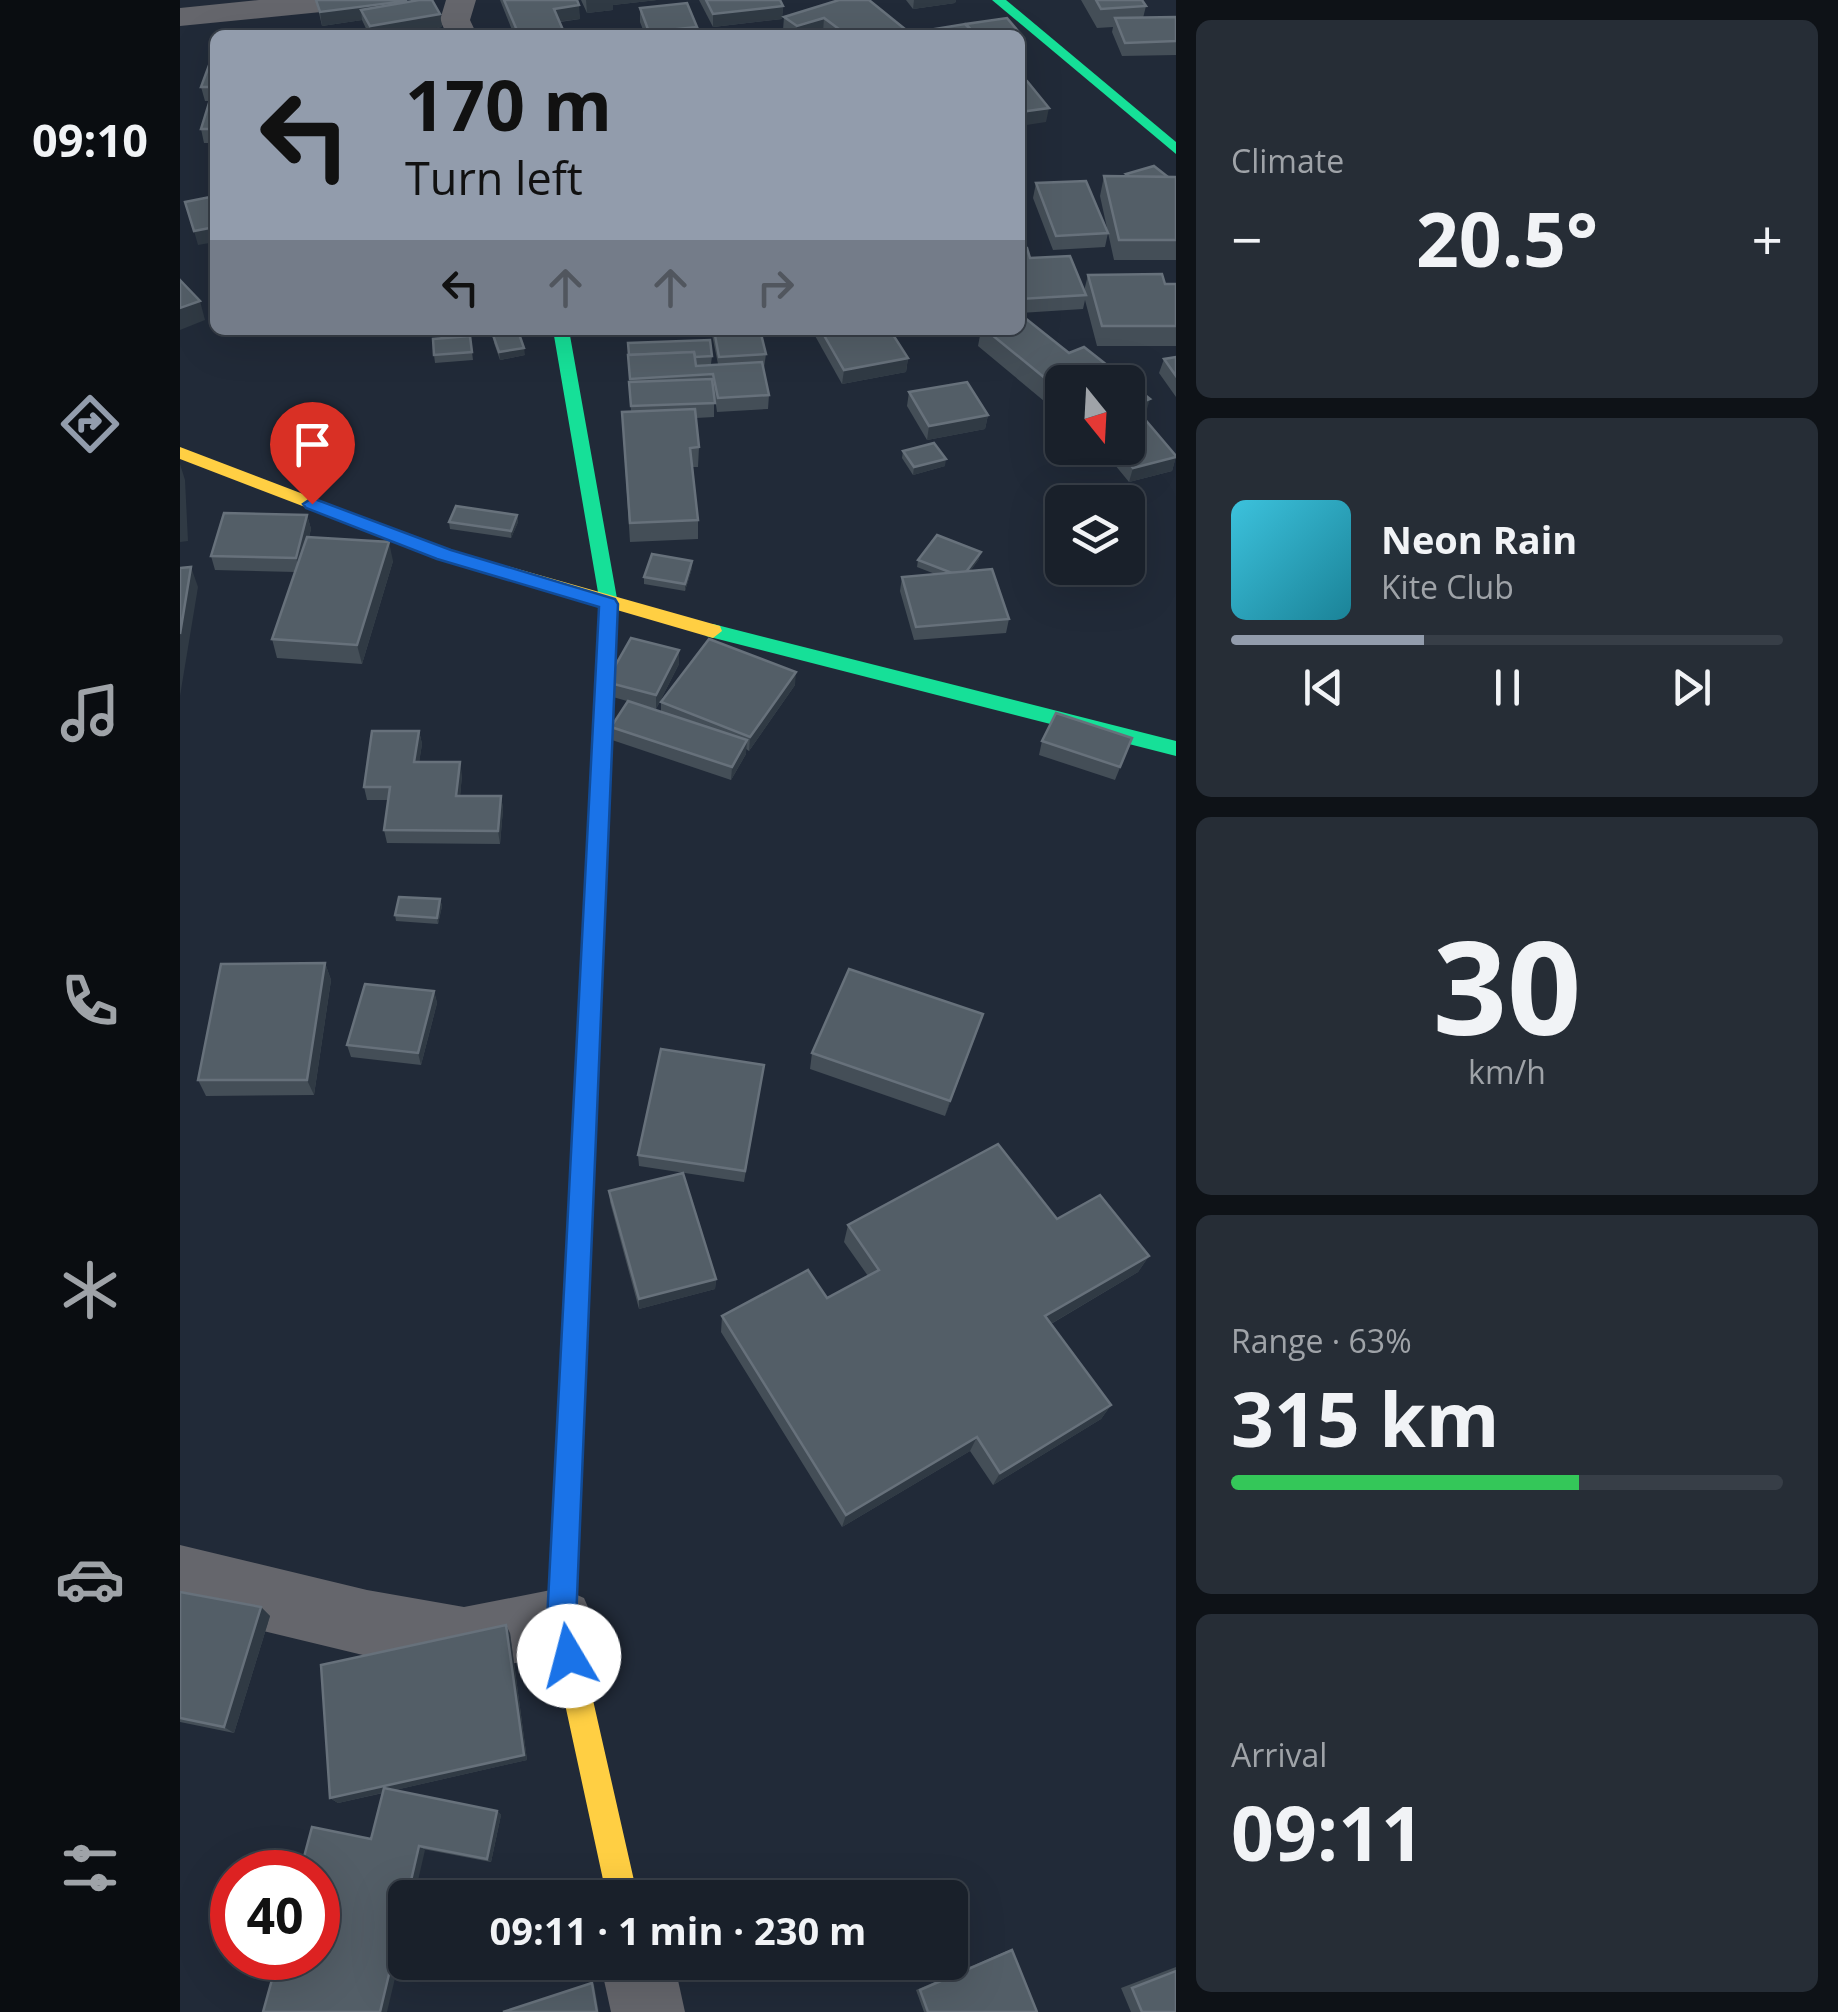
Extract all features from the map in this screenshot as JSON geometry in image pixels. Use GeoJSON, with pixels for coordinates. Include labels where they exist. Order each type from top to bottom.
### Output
{"type":"FeatureCollection","features":[{"type":"Feature","properties":{"kind":"street"},"geometry":{"type":"LineString","coordinates":[[180,16],[351,0]]}},
{"type":"Feature","properties":{"kind":"street"},"geometry":{"type":"LineString","coordinates":[[460,30],[455,20],[462,0]]}},
{"type":"Feature","properties":{"kind":"street"},"geometry":{"type":"LineString","coordinates":[[998,0],[1176,150]]}},
{"type":"Feature","properties":{"kind":"street"},"geometry":{"type":"LineString","coordinates":[[561,335],[609,604],[562,1621],[619,1880]]}},
{"type":"Feature","properties":{"kind":"street"},"geometry":{"type":"LineString","coordinates":[[180,453],[444,554],[609,604],[1176,749]]}},
{"type":"Feature","properties":{"kind":"street"},"geometry":{"type":"LineString","coordinates":[[180,1578],[366,1623],[464,1640],[562,1621]]}},
{"type":"Feature","properties":{"kind":"street"},"geometry":{"type":"LineString","coordinates":[[642,1980],[648,2012]]}},
{"type":"Feature","properties":{"kind":"building"},"geometry":{"type":"Polygon","coordinates":[[[316,0],[406,0],[406,1],[320,12],[316,0]]]}},
{"type":"Feature","properties":{"kind":"building"},"geometry":{"type":"Polygon","coordinates":[[[432,0],[440,14],[370,26],[361,10],[432,0]]]}},
{"type":"Feature","properties":{"kind":"building"},"geometry":{"type":"Polygon","coordinates":[[[504,0],[577,0],[579,5],[554,9],[563,30],[517,30],[504,0]]]}},
{"type":"Feature","properties":{"kind":"building"},"geometry":{"type":"Polygon","coordinates":[[[706,0],[780,0],[783,6],[713,14],[706,0]]]}},
{"type":"Feature","properties":{"kind":"building"},"geometry":{"type":"Polygon","coordinates":[[[839,0],[869,0],[906,30],[840,30],[824,18],[797,26],[784,17],[839,0]]]}},
{"type":"Feature","properties":{"kind":"building"},"geometry":{"type":"Polygon","coordinates":[[[1096,0],[1142,0],[1146,6],[1101,9],[1096,0]]]}},
{"type":"Feature","properties":{"kind":"building"},"geometry":{"type":"Polygon","coordinates":[[[687,3],[697,27],[648,30],[640,8],[687,3]]]}},
{"type":"Feature","properties":{"kind":"building"},"geometry":{"type":"Polygon","coordinates":[[[1176,17],[1176,41],[1125,43],[1115,18],[1176,17]]]}},
{"type":"Feature","properties":{"kind":"building"},"geometry":{"type":"Polygon","coordinates":[[[1007,18],[1017,30],[971,30],[966,24],[1007,18]]]}},
{"type":"Feature","properties":{"kind":"building"},"geometry":{"type":"Polygon","coordinates":[[[965,24],[971,30],[928,30],[965,24]]]}},
{"type":"Feature","properties":{"kind":"building"},"geometry":{"type":"Polygon","coordinates":[[[210,63],[210,87],[201,87],[210,63]]]}},
{"type":"Feature","properties":{"kind":"building"},"geometry":{"type":"Polygon","coordinates":[[[1027,81],[1049,108],[1025,111],[1027,81]]]}},
{"type":"Feature","properties":{"kind":"building"},"geometry":{"type":"Polygon","coordinates":[[[210,100],[210,129],[201,129],[210,100]]]}},
{"type":"Feature","properties":{"kind":"building"},"geometry":{"type":"Polygon","coordinates":[[[1154,166],[1168,177],[1126,174],[1154,166]]]}},
{"type":"Feature","properties":{"kind":"building"},"geometry":{"type":"Polygon","coordinates":[[[1104,176],[1176,177],[1176,240],[1119,240],[1104,176]]]}},
{"type":"Feature","properties":{"kind":"building"},"geometry":{"type":"Polygon","coordinates":[[[1086,181],[1108,233],[1056,236],[1036,183],[1086,181]]]}},
{"type":"Feature","properties":{"kind":"building"},"geometry":{"type":"Polygon","coordinates":[[[210,197],[210,228],[194,231],[185,202],[210,197]]]}},
{"type":"Feature","properties":{"kind":"building"},"geometry":{"type":"Polygon","coordinates":[[[1025,248],[1030,258],[1070,256],[1086,295],[1025,299],[1025,248]]]}},
{"type":"Feature","properties":{"kind":"building"},"geometry":{"type":"Polygon","coordinates":[[[1162,274],[1165,284],[1176,284],[1176,326],[1102,326],[1088,275],[1162,274]]]}},
{"type":"Feature","properties":{"kind":"building"},"geometry":{"type":"Polygon","coordinates":[[[180,280],[200,301],[180,308],[180,280]]]}},
{"type":"Feature","properties":{"kind":"building"},"geometry":{"type":"Polygon","coordinates":[[[1025,318],[1069,353],[1084,347],[1107,365],[1045,365],[1045,378],[992,335],[1025,335],[1025,318]]]}},
{"type":"Feature","properties":{"kind":"building"},"geometry":{"type":"Polygon","coordinates":[[[493,335],[519,335],[524,348],[499,352],[493,335]]]}},
{"type":"Feature","properties":{"kind":"building"},"geometry":{"type":"Polygon","coordinates":[[[715,335],[761,335],[766,354],[719,357],[715,335]]]}},
{"type":"Feature","properties":{"kind":"building"},"geometry":{"type":"Polygon","coordinates":[[[824,335],[893,335],[908,358],[844,370],[824,335]]]}},
{"type":"Feature","properties":{"kind":"building"},"geometry":{"type":"Polygon","coordinates":[[[470,336],[472,352],[434,355],[433,339],[470,336]]]}},
{"type":"Feature","properties":{"kind":"building"},"geometry":{"type":"Polygon","coordinates":[[[710,340],[712,356],[695,357],[694,352],[629,355],[628,343],[710,340]]]}},
{"type":"Feature","properties":{"kind":"building"},"geometry":{"type":"Polygon","coordinates":[[[694,352],[696,366],[762,362],[769,395],[718,398],[713,374],[630,379],[628,355],[694,352]]]}},
{"type":"Feature","properties":{"kind":"building"},"geometry":{"type":"Polygon","coordinates":[[[1176,357],[1176,376],[1164,359],[1176,357]]]}},
{"type":"Feature","properties":{"kind":"building"},"geometry":{"type":"Polygon","coordinates":[[[712,379],[715,403],[631,406],[629,382],[712,379]]]}},
{"type":"Feature","properties":{"kind":"building"},"geometry":{"type":"Polygon","coordinates":[[[967,382],[988,415],[929,426],[909,392],[967,382]]]}},
{"type":"Feature","properties":{"kind":"building"},"geometry":{"type":"Polygon","coordinates":[[[695,409],[699,447],[690,448],[698,520],[630,523],[622,412],[695,409]]]}},
{"type":"Feature","properties":{"kind":"building"},"geometry":{"type":"Polygon","coordinates":[[[1145,419],[1176,457],[1145,465],[1145,419]]]}},
{"type":"Feature","properties":{"kind":"building"},"geometry":{"type":"Polygon","coordinates":[[[934,443],[946,459],[914,467],[903,451],[934,443]]]}},
{"type":"Feature","properties":{"kind":"building"},"geometry":{"type":"Polygon","coordinates":[[[456,506],[517,515],[511,531],[449,522],[456,506]]]}},
{"type":"Feature","properties":{"kind":"building"},"geometry":{"type":"Polygon","coordinates":[[[224,513],[307,515],[296,558],[211,556],[224,513]]]}},
{"type":"Feature","properties":{"kind":"building"},"geometry":{"type":"Polygon","coordinates":[[[937,535],[981,552],[966,572],[952,573],[918,560],[937,535]]]}},
{"type":"Feature","properties":{"kind":"building"},"geometry":{"type":"Polygon","coordinates":[[[307,537],[389,542],[357,645],[272,639],[307,537]]]}},
{"type":"Feature","properties":{"kind":"building"},"geometry":{"type":"Polygon","coordinates":[[[652,554],[692,561],[685,584],[644,577],[652,554]]]}},
{"type":"Feature","properties":{"kind":"building"},"geometry":{"type":"Polygon","coordinates":[[[191,567],[180,634],[180,568],[191,567]]]}},
{"type":"Feature","properties":{"kind":"building"},"geometry":{"type":"Polygon","coordinates":[[[992,569],[1009,619],[916,627],[902,577],[992,569]]]}},
{"type":"Feature","properties":{"kind":"building"},"geometry":{"type":"Polygon","coordinates":[[[631,638],[679,650],[656,695],[606,682],[631,638]]]}},
{"type":"Feature","properties":{"kind":"building"},"geometry":{"type":"Polygon","coordinates":[[[709,639],[796,672],[750,737],[661,702],[709,639]]]}},
{"type":"Feature","properties":{"kind":"building"},"geometry":{"type":"Polygon","coordinates":[[[628,701],[747,740],[732,767],[611,727],[628,701]]]}},
{"type":"Feature","properties":{"kind":"building"},"geometry":{"type":"Polygon","coordinates":[[[1056,713],[1132,738],[1120,767],[1042,741],[1056,713]]]}},
{"type":"Feature","properties":{"kind":"building"},"geometry":{"type":"Polygon","coordinates":[[[372,731],[419,731],[414,762],[460,762],[456,796],[501,796],[498,831],[384,830],[390,787],[364,787],[372,731]]]}},
{"type":"Feature","properties":{"kind":"building"},"geometry":{"type":"Polygon","coordinates":[[[399,897],[440,899],[437,918],[395,915],[399,897]]]}},
{"type":"Feature","properties":{"kind":"building"},"geometry":{"type":"Polygon","coordinates":[[[325,963],[307,1080],[198,1080],[221,964],[325,963]]]}},
{"type":"Feature","properties":{"kind":"building"},"geometry":{"type":"Polygon","coordinates":[[[849,969],[983,1014],[950,1101],[812,1053],[849,969]]]}},
{"type":"Feature","properties":{"kind":"building"},"geometry":{"type":"Polygon","coordinates":[[[365,984],[434,991],[418,1053],[347,1045],[365,984]]]}},
{"type":"Feature","properties":{"kind":"building"},"geometry":{"type":"Polygon","coordinates":[[[661,1049],[764,1065],[745,1171],[638,1155],[661,1049]]]}},
{"type":"Feature","properties":{"kind":"building"},"geometry":{"type":"Polygon","coordinates":[[[998,1144],[1057,1219],[1100,1195],[1149,1256],[1045,1316],[1111,1405],[1000,1473],[977,1437],[846,1515],[722,1316],[808,1270],[827,1298],[879,1270],[848,1225],[998,1144]]]}},
{"type":"Feature","properties":{"kind":"building"},"geometry":{"type":"Polygon","coordinates":[[[683,1173],[716,1279],[639,1299],[609,1191],[683,1173]]]}},
{"type":"Feature","properties":{"kind":"building"},"geometry":{"type":"Polygon","coordinates":[[[180,1592],[261,1607],[224,1727],[180,1718],[180,1592]]]}},
{"type":"Feature","properties":{"kind":"building"},"geometry":{"type":"Polygon","coordinates":[[[506,1625],[524,1755],[330,1798],[321,1665],[506,1625]]]}},
{"type":"Feature","properties":{"kind":"building"},"geometry":{"type":"Polygon","coordinates":[[[384,1788],[497,1811],[487,1859],[419,1846],[411,1880],[388,1880],[388,1978],[380,2012],[263,2012],[272,1980],[340,1980],[340,1850],[306,1850],[312,1827],[371,1839],[384,1788]]]}},
{"type":"Feature","properties":{"kind":"building"},"geometry":{"type":"Polygon","coordinates":[[[1012,1950],[1037,2012],[928,2012],[920,1990],[943,1980],[968,1980],[968,1969],[1012,1950]]]}},
{"type":"Feature","properties":{"kind":"building"},"geometry":{"type":"Polygon","coordinates":[[[1176,1971],[1176,2012],[1142,2012],[1132,1988],[1176,1971]]]}},
{"type":"Feature","properties":{"kind":"building"},"geometry":{"type":"Polygon","coordinates":[[[592,1983],[597,2012],[503,2012],[592,1983]]]}},
{"type":"Feature","properties":{"kind":"traffic: fast"},"geometry":{"type":"LineString","coordinates":[[998,0],[1176,150]]}},
{"type":"Feature","properties":{"kind":"traffic: fast"},"geometry":{"type":"LineString","coordinates":[[562,335],[609,604],[582,1180]]}},
{"type":"Feature","properties":{"kind":"traffic: fast"},"geometry":{"type":"LineString","coordinates":[[713,631],[1176,749]]}},
{"type":"Feature","properties":{"kind":"traffic: slow"},"geometry":{"type":"LineString","coordinates":[[180,453],[444,554],[713,631]]}},
{"type":"Feature","properties":{"kind":"traffic: slow"},"geometry":{"type":"LineString","coordinates":[[582,1180],[561,1621],[619,1880]]}},
{"type":"Feature","properties":{"kind":"route"},"geometry":{"type":"LineString","coordinates":[[312,504],[444,554],[609,604],[562,1621],[569,1656]]}}]}
